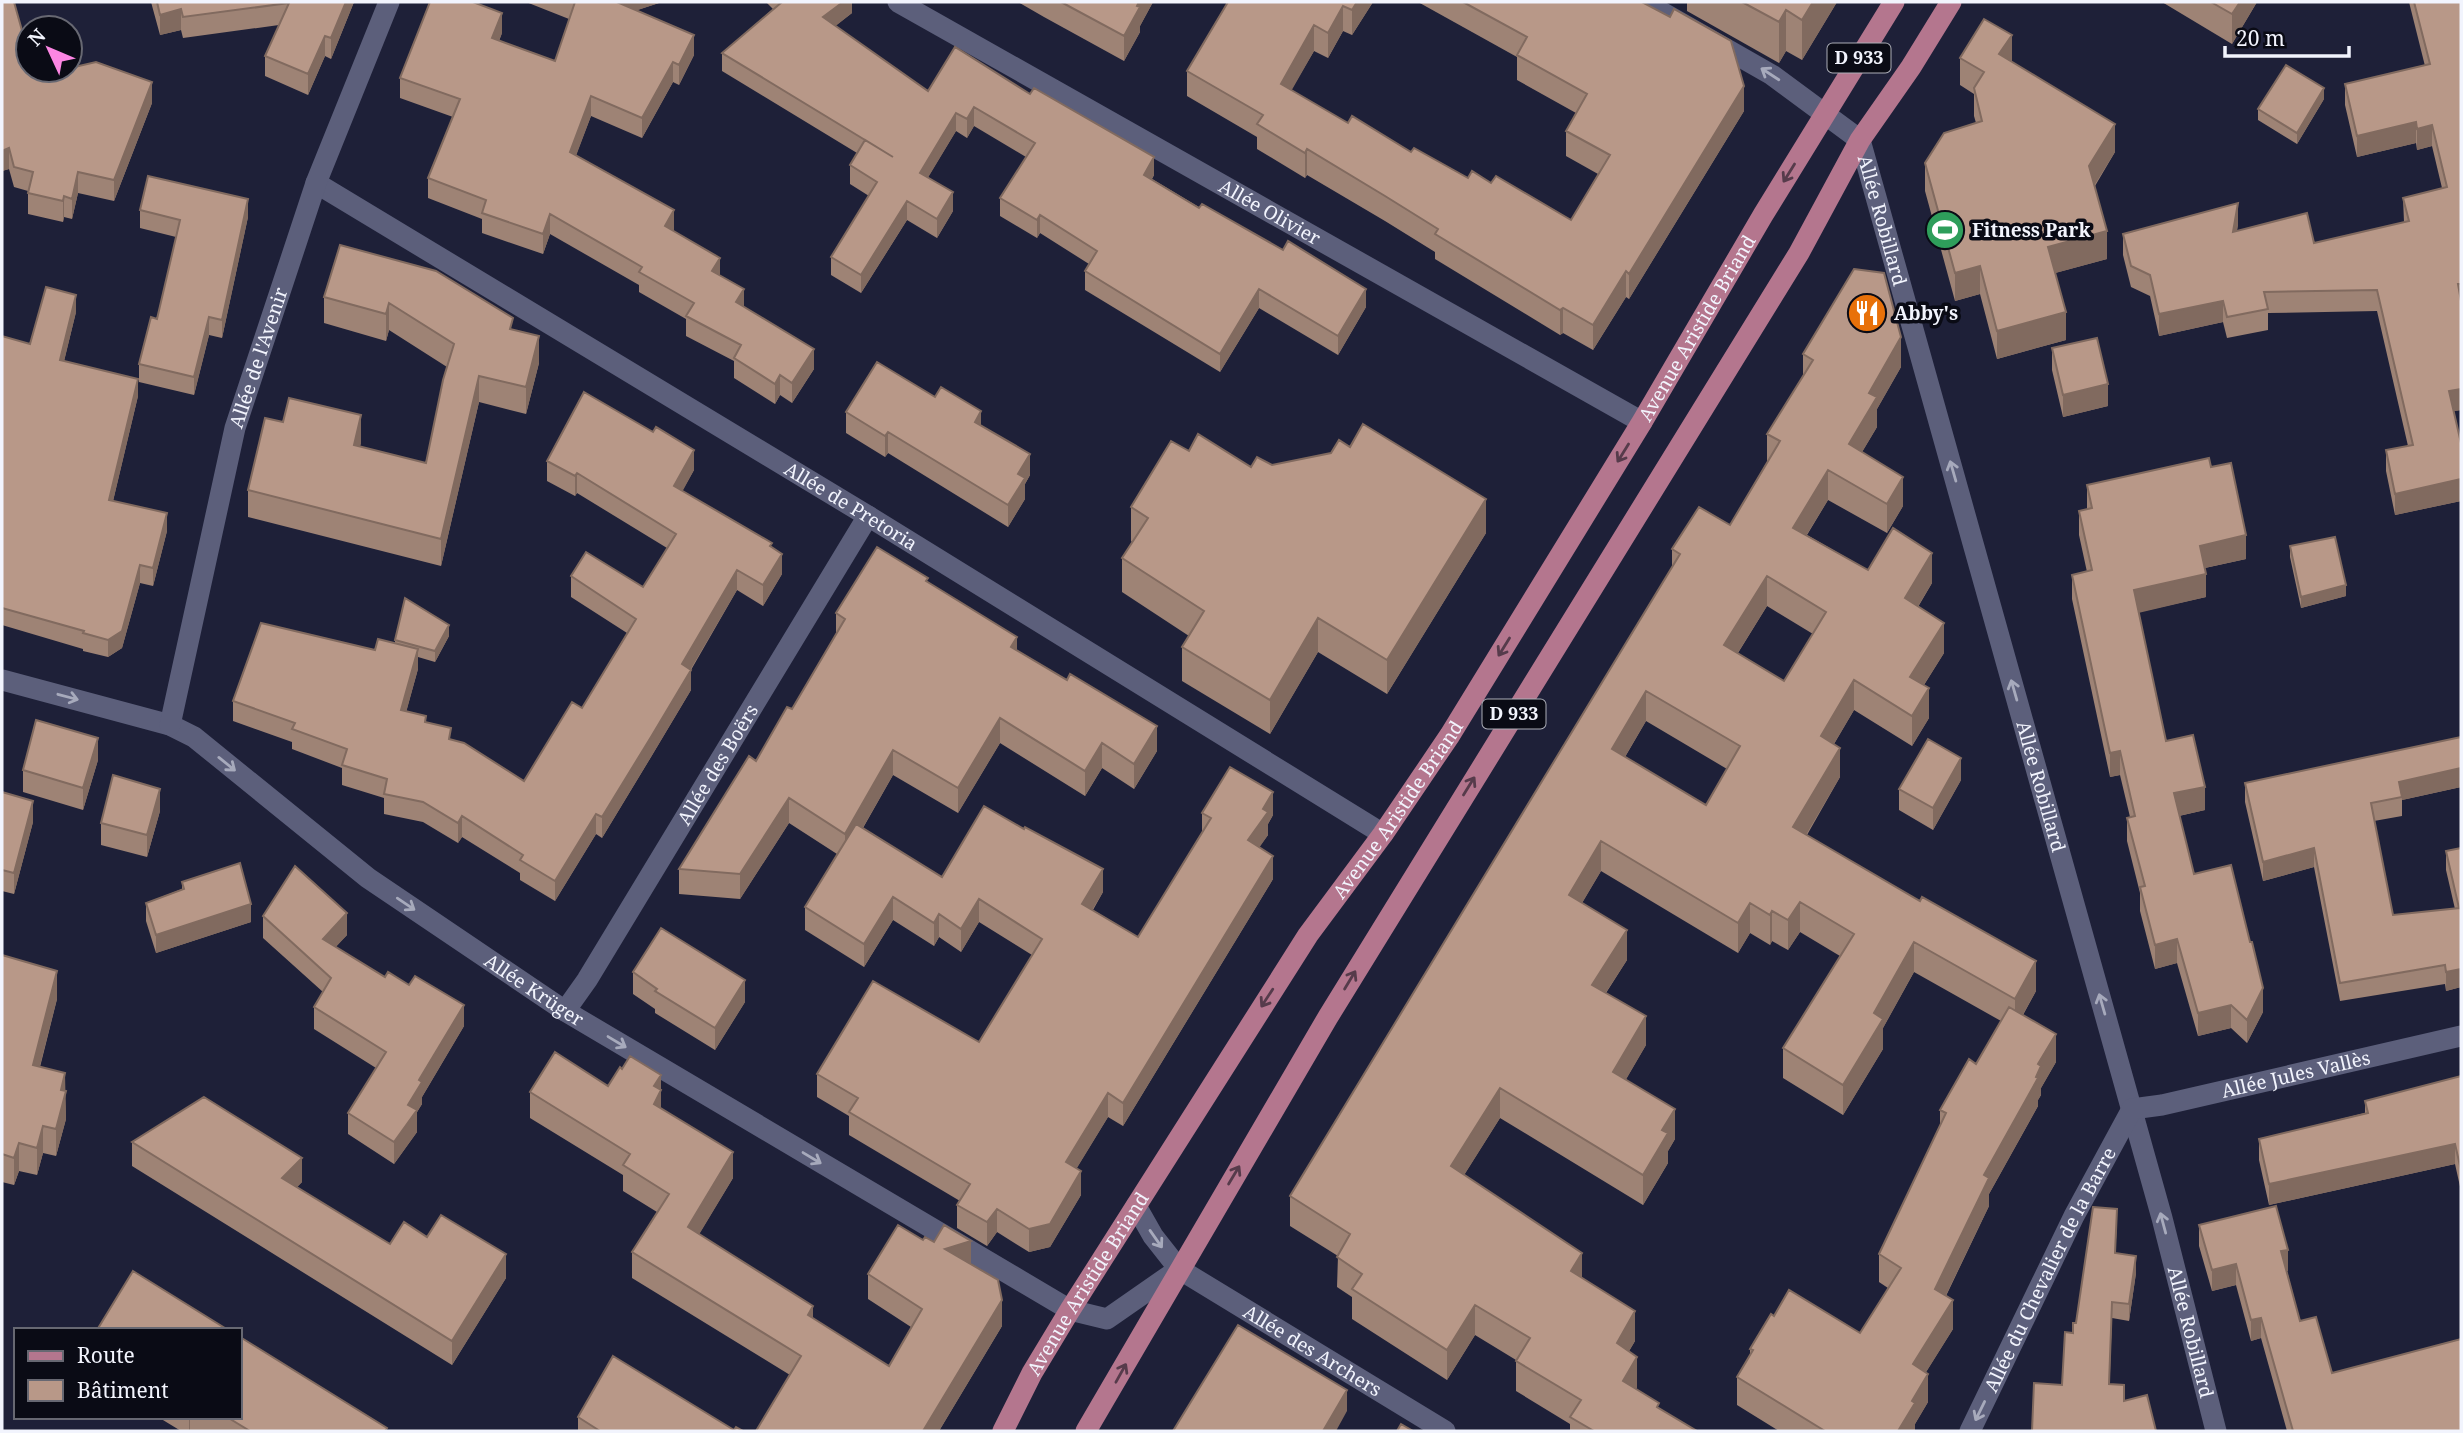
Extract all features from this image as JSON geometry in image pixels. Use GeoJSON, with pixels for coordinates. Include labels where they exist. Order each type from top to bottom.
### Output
{"type":"FeatureCollection","features":[{"type":"Feature","properties":{"kind":"main road","name":"Avenue Aristide Briand"},"geometry":{"type":"LineString","coordinates":[[1003,1431],[1032,1373],[1070,1310],[1308,935],[1383,834],[1450,735],[1894,2]]}},
{"type":"Feature","properties":{"kind":"main road","name":"D 933"},"geometry":{"type":"LineString","coordinates":[[1086,1431],[1348,983],[1799,253],[1860,140],[1911,67],[1951,2]]}},
{"type":"Feature","properties":{"kind":"street","name":"Allée de l'Avenir"},"geometry":{"type":"LineString","coordinates":[[170,725],[235,428],[316,183],[389,2]]}},
{"type":"Feature","properties":{"kind":"street","name":"Allée Olivier"},"geometry":{"type":"LineString","coordinates":[[898,2],[1642,422]]}},
{"type":"Feature","properties":{"kind":"street"},"geometry":{"type":"LineString","coordinates":[[1643,2],[1772,75],[1860,140]]}},
{"type":"Feature","properties":{"kind":"street","name":"Allée Robillard"},"geometry":{"type":"LineString","coordinates":[[1860,140],[2132,1109],[2216,1431]]}},
{"type":"Feature","properties":{"kind":"street","name":"Allée de Pretoria"},"geometry":{"type":"LineString","coordinates":[[316,183],[868,516],[1383,834]]}},
{"type":"Feature","properties":{"kind":"street","name":"Allée des Boërs"},"geometry":{"type":"LineString","coordinates":[[565,1011],[587,980],[868,516]]}},
{"type":"Feature","properties":{"kind":"street","name":"Allée Krüger"},"geometry":{"type":"LineString","coordinates":[[2,680],[170,725],[194,737],[368,878],[565,1011],[1070,1310],[1107,1319],[1179,1269]]}},
{"type":"Feature","properties":{"kind":"street","name":"Allée Jules Vallès"},"geometry":{"type":"LineString","coordinates":[[2132,1109],[2162,1105],[2461,1036]]}},
{"type":"Feature","properties":{"kind":"street","name":"Allée du Chevalier de la Barre"},"geometry":{"type":"LineString","coordinates":[[1970,1431],[2074,1216],[2132,1109]]}},
{"type":"Feature","properties":{"kind":"street"},"geometry":{"type":"LineString","coordinates":[[1136,1206],[1153,1236],[1179,1269]]}},
{"type":"Feature","properties":{"kind":"street","name":"Allée des Archers"},"geometry":{"type":"LineString","coordinates":[[1179,1269],[1446,1431]]}},
{"type":"Feature","properties":{"kind":"building"},"geometry":{"type":"Polygon","coordinates":[[[2,2],[14,2],[17,14],[14,14],[14,84],[84,84],[84,65],[96,62],[152,82],[114,180],[78,172],[72,199],[64,196],[63,201],[28,193],[33,172],[14,167],[9,148],[2,151],[2,2]]]}},
{"type":"Feature","properties":{"kind":"building"},"geometry":{"type":"Polygon","coordinates":[[[157,2],[346,2],[331,38],[325,36],[308,74],[265,56],[289,3],[183,17],[181,9],[160,15],[157,2]]]}},
{"type":"Feature","properties":{"kind":"building"},"geometry":{"type":"Polygon","coordinates":[[[430,2],[473,2],[502,13],[492,38],[555,61],[575,2],[617,2],[694,35],[679,65],[673,62],[642,118],[591,96],[570,152],[674,210],[665,226],[720,258],[712,271],[744,289],[736,302],[814,349],[792,383],[780,375],[775,384],[734,358],[741,345],[686,316],[694,303],[639,272],[642,267],[550,214],[543,234],[482,213],[486,200],[428,178],[460,99],[400,78],[430,2]]]}},
{"type":"Feature","properties":{"kind":"building"},"geometry":{"type":"Polygon","coordinates":[[[782,2],[843,2],[823,17],[928,91],[955,47],[1030,94],[1034,88],[1154,157],[1144,175],[1199,208],[1202,204],[1283,250],[1288,241],[1366,289],[1338,336],[1259,289],[1220,354],[1085,271],[1097,251],[1040,215],[1037,220],[1000,198],[1035,143],[974,107],[967,119],[956,113],[920,173],[953,192],[937,219],[907,201],[861,275],[831,257],[877,182],[850,165],[865,140],[893,157],[722,53],[782,2]]]}},
{"type":"Feature","properties":{"kind":"building"},"geometry":{"type":"Polygon","coordinates":[[[1061,2],[1139,2],[1137,6],[1140,7],[1124,36],[1061,2]]]}},
{"type":"Feature","properties":{"kind":"building"},"geometry":{"type":"Polygon","coordinates":[[[1228,2],[1357,2],[1352,10],[1343,6],[1328,33],[1314,25],[1281,84],[1348,123],[1352,116],[1411,152],[1414,148],[1468,178],[1472,171],[1491,183],[1496,176],[1571,220],[1610,155],[1566,131],[1587,94],[1517,55],[1527,37],[1463,2],[1642,2],[1670,17],[1674,9],[1731,41],[1744,86],[1629,274],[1626,271],[1593,325],[1563,308],[1560,310],[1435,234],[1438,229],[1307,149],[1305,153],[1257,124],[1263,115],[1187,71],[1228,2]]]}},
{"type":"Feature","properties":{"kind":"building"},"geometry":{"type":"Polygon","coordinates":[[[1742,2],[1813,2],[1802,20],[1786,10],[1779,22],[1742,2]]]}},
{"type":"Feature","properties":{"kind":"building"},"geometry":{"type":"Polygon","coordinates":[[[2211,2],[2240,2],[2232,14],[2211,2]]]}},
{"type":"Feature","properties":{"kind":"building"},"geometry":{"type":"Polygon","coordinates":[[[2414,2],[2461,2],[2461,284],[2458,284],[2461,301],[2461,389],[2449,391],[2461,443],[2461,479],[2395,494],[2386,450],[2413,445],[2377,290],[2264,292],[2268,309],[2227,317],[2223,301],[2159,314],[2150,275],[2131,266],[2123,234],[2238,203],[2233,232],[2307,213],[2314,243],[2409,221],[2403,198],[2447,187],[2432,125],[2417,129],[2416,122],[2357,136],[2345,84],[2430,64],[2414,2]]]}},
{"type":"Feature","properties":{"kind":"building"},"geometry":{"type":"Polygon","coordinates":[[[1984,19],[2012,35],[1999,54],[2115,124],[2089,166],[2107,231],[2048,247],[2066,312],[1997,331],[1980,266],[1955,273],[1925,163],[1944,133],[1982,121],[1974,88],[1984,72],[1960,58],[1984,19]]]}},
{"type":"Feature","properties":{"kind":"building"},"geometry":{"type":"Polygon","coordinates":[[[2286,65],[2324,88],[2297,133],[2258,109],[2286,65]]]}},
{"type":"Feature","properties":{"kind":"building"},"geometry":{"type":"Polygon","coordinates":[[[148,176],[248,199],[222,320],[209,317],[194,377],[139,364],[151,317],[157,319],[180,220],[140,210],[148,176]]]}},
{"type":"Feature","properties":{"kind":"building"},"geometry":{"type":"Polygon","coordinates":[[[340,245],[436,271],[513,318],[510,329],[539,336],[526,387],[479,376],[441,539],[248,490],[265,418],[283,422],[289,398],[361,415],[354,445],[426,463],[443,380],[454,344],[389,303],[386,314],[324,297],[340,245]]]}},
{"type":"Feature","properties":{"kind":"building"},"geometry":{"type":"Polygon","coordinates":[[[1854,269],[1884,273],[1901,337],[1869,393],[1877,397],[1849,444],[1903,477],[1887,504],[1828,470],[1793,528],[1868,570],[1893,528],[1932,553],[1905,598],[1944,623],[1910,677],[1929,688],[1912,716],[1854,680],[1821,736],[1840,748],[1793,827],[1920,901],[1922,897],[2036,961],[2015,999],[1914,942],[1874,1013],[1883,1019],[1843,1085],[1783,1048],[1854,934],[1800,902],[1788,920],[1772,911],[1770,915],[1750,903],[1738,923],[1601,841],[1569,895],[1627,930],[1592,985],[1646,1016],[1613,1072],[1675,1109],[1662,1130],[1668,1133],[1643,1175],[1500,1088],[1451,1166],[1582,1253],[1571,1271],[1635,1311],[1617,1343],[1637,1357],[1623,1381],[1659,1403],[1657,1407],[1697,1431],[1594,1431],[1570,1417],[1581,1400],[1516,1361],[1530,1338],[1475,1305],[1447,1350],[1352,1289],[1362,1274],[1337,1257],[1350,1234],[1290,1196],[1680,554],[1672,549],[1699,507],[1730,525],[1780,441],[1767,434],[1813,360],[1803,354],[1854,269]],[[1767,576],[1724,645],[1784,681],[1826,612],[1767,576]],[[1646,691],[1612,749],[1706,805],[1740,746],[1646,691]]]}},
{"type":"Feature","properties":{"kind":"building"},"geometry":{"type":"Polygon","coordinates":[[[46,287],[76,295],[60,360],[138,379],[109,500],[167,513],[153,568],[140,565],[122,631],[108,640],[2,608],[2,336],[30,344],[46,287]]]}},
{"type":"Feature","properties":{"kind":"building"},"geometry":{"type":"Polygon","coordinates":[[[2097,338],[2108,384],[2063,395],[2052,348],[2097,338]]]}},
{"type":"Feature","properties":{"kind":"building"},"geometry":{"type":"Polygon","coordinates":[[[877,362],[935,397],[941,387],[981,411],[975,422],[1030,454],[1018,474],[1025,478],[1008,505],[888,432],[885,436],[846,412],[877,362]]]}},
{"type":"Feature","properties":{"kind":"building"},"geometry":{"type":"Polygon","coordinates":[[[584,392],[653,432],[656,427],[694,450],[674,486],[772,543],[770,546],[782,554],[763,585],[737,570],[682,664],[691,670],[602,817],[596,814],[555,881],[520,860],[523,855],[462,816],[458,823],[423,802],[384,794],[387,779],[342,765],[347,749],[292,729],[295,723],[233,701],[261,623],[375,650],[378,639],[418,649],[401,710],[426,716],[425,722],[451,728],[449,739],[464,743],[524,781],[572,702],[582,708],[636,619],[571,576],[586,552],[643,587],[676,534],[577,473],[575,476],[547,461],[584,392]]]}},
{"type":"Feature","properties":{"kind":"building"},"geometry":{"type":"Polygon","coordinates":[[[1363,424],[1486,499],[1387,660],[1318,618],[1270,700],[1182,647],[1204,611],[1122,558],[1148,518],[1131,507],[1171,441],[1189,451],[1198,434],[1251,467],[1257,457],[1272,465],[1331,453],[1339,440],[1350,447],[1363,424]]]}},
{"type":"Feature","properties":{"kind":"building"},"geometry":{"type":"Polygon","coordinates":[[[2209,458],[2211,467],[2231,463],[2246,535],[2200,546],[2206,574],[2134,590],[2166,741],[2193,735],[2205,787],[2174,793],[2194,874],[2231,865],[2252,942],[2263,988],[2247,1020],[2231,1005],[2198,1013],[2177,939],[2155,945],[2140,887],[2145,886],[2127,818],[2135,816],[2120,751],[2110,753],[2072,575],[2092,570],[2079,511],[2092,508],[2087,485],[2209,458]]]}},
{"type":"Feature","properties":{"kind":"building"},"geometry":{"type":"Polygon","coordinates":[[[2335,537],[2346,585],[2301,597],[2290,546],[2335,537]]]}},
{"type":"Feature","properties":{"kind":"building"},"geometry":{"type":"Polygon","coordinates":[[[877,547],[928,578],[926,581],[1017,637],[1011,647],[1067,680],[1070,674],[1157,726],[1134,764],[1102,743],[1085,771],[1000,718],[958,788],[893,750],[845,834],[789,798],[740,874],[679,869],[749,756],[756,761],[787,707],[792,709],[845,619],[836,613],[877,547]]]}},
{"type":"Feature","properties":{"kind":"building"},"geometry":{"type":"Polygon","coordinates":[[[405,598],[449,625],[435,651],[395,640],[405,598]]]}},
{"type":"Feature","properties":{"kind":"building"},"geometry":{"type":"Polygon","coordinates":[[[36,720],[98,738],[83,788],[23,770],[36,720]]]}},
{"type":"Feature","properties":{"kind":"building"},"geometry":{"type":"Polygon","coordinates":[[[2461,737],[2461,768],[2399,782],[2402,797],[2371,803],[2393,915],[2459,908],[2446,851],[2461,848],[2461,969],[2446,972],[2445,965],[2340,983],[2314,848],[2263,862],[2245,783],[2461,737]]]}},
{"type":"Feature","properties":{"kind":"building"},"geometry":{"type":"Polygon","coordinates":[[[1928,739],[1961,758],[1933,808],[1899,789],[1928,739]]]}},
{"type":"Feature","properties":{"kind":"building"},"geometry":{"type":"Polygon","coordinates":[[[1230,767],[1273,792],[1263,809],[1268,812],[1248,840],[1273,856],[1123,1103],[1108,1093],[1066,1162],[1081,1171],[1050,1224],[1029,1229],[997,1209],[987,1222],[957,1205],[970,1184],[849,1112],[858,1098],[817,1074],[873,981],[979,1042],[1042,939],[979,899],[961,929],[939,914],[934,923],[893,897],[864,944],[805,907],[856,824],[942,877],[984,806],[1103,869],[1082,904],[1138,937],[1211,818],[1202,813],[1230,767]]]}},
{"type":"Feature","properties":{"kind":"building"},"geometry":{"type":"Polygon","coordinates":[[[113,775],[160,789],[147,835],[101,823],[113,775]]]}},
{"type":"Feature","properties":{"kind":"building"},"geometry":{"type":"Polygon","coordinates":[[[2,792],[33,801],[14,873],[2,870],[2,792]]]}},
{"type":"Feature","properties":{"kind":"building"},"geometry":{"type":"Polygon","coordinates":[[[240,863],[251,904],[156,935],[146,903],[184,889],[182,882],[240,863]]]}},
{"type":"Feature","properties":{"kind":"building"},"geometry":{"type":"Polygon","coordinates":[[[295,866],[347,913],[323,939],[385,977],[388,972],[409,985],[415,976],[464,1005],[419,1080],[422,1082],[408,1105],[417,1110],[394,1142],[348,1113],[386,1052],[314,1007],[331,978],[263,916],[295,866]]]}},
{"type":"Feature","properties":{"kind":"building"},"geometry":{"type":"Polygon","coordinates":[[[661,928],[745,980],[715,1028],[655,991],[657,989],[633,972],[661,928]]]}},
{"type":"Feature","properties":{"kind":"building"},"geometry":{"type":"Polygon","coordinates":[[[2,955],[57,971],[33,1065],[65,1073],[61,1090],[66,1091],[56,1129],[43,1126],[37,1148],[19,1143],[14,1158],[2,1154],[2,955]]]}},
{"type":"Feature","properties":{"kind":"building"},"geometry":{"type":"Polygon","coordinates":[[[2009,1007],[2056,1034],[2038,1064],[2041,1066],[2036,1077],[2038,1078],[1984,1175],[1989,1178],[1935,1289],[1953,1300],[1913,1364],[1928,1374],[1898,1431],[1825,1431],[1737,1377],[1753,1350],[1750,1349],[1789,1290],[1860,1333],[1901,1268],[1879,1254],[1946,1113],[1940,1110],[1969,1059],[1976,1064],[2009,1007]]]}},
{"type":"Feature","properties":{"kind":"building"},"geometry":{"type":"Polygon","coordinates":[[[555,1052],[608,1086],[630,1056],[661,1075],[654,1086],[661,1090],[654,1104],[733,1152],[688,1227],[813,1306],[808,1315],[889,1366],[922,1309],[868,1274],[898,1225],[923,1240],[925,1237],[934,1242],[944,1225],[971,1241],[945,1249],[998,1280],[1002,1300],[923,1431],[756,1431],[801,1356],[632,1252],[669,1194],[623,1165],[630,1154],[530,1092],[555,1052]]]}},
{"type":"Feature","properties":{"kind":"building"},"geometry":{"type":"Polygon","coordinates":[[[2461,1076],[2461,1170],[2455,1144],[2269,1184],[2259,1139],[2368,1113],[2365,1101],[2461,1076]]]}},
{"type":"Feature","properties":{"kind":"building"},"geometry":{"type":"Polygon","coordinates":[[[204,1097],[302,1158],[282,1178],[390,1244],[404,1222],[427,1237],[441,1215],[506,1254],[452,1341],[132,1142],[204,1097]]]}},
{"type":"Feature","properties":{"kind":"building"},"geometry":{"type":"Polygon","coordinates":[[[2276,1206],[2288,1250],[2281,1251],[2300,1321],[2316,1317],[2332,1373],[2461,1339],[2461,1431],[2293,1431],[2261,1318],[2251,1320],[2236,1264],[2212,1270],[2199,1225],[2276,1206]]]}},
{"type":"Feature","properties":{"kind":"building"},"geometry":{"type":"Polygon","coordinates":[[[2093,1207],[2117,1209],[2115,1253],[2136,1256],[2129,1304],[2112,1302],[2109,1384],[2124,1385],[2124,1401],[2147,1395],[2156,1431],[2032,1431],[2034,1383],[2062,1385],[2065,1332],[2073,1333],[2073,1323],[2076,1323],[2093,1207]]]}},
{"type":"Feature","properties":{"kind":"building"},"geometry":{"type":"Polygon","coordinates":[[[133,1271],[225,1328],[98,1328],[133,1271]]]}},
{"type":"Feature","properties":{"kind":"building"},"geometry":{"type":"Polygon","coordinates":[[[1238,1325],[1347,1390],[1323,1431],[1173,1431],[1238,1325]]]}},
{"type":"Feature","properties":{"kind":"building"},"geometry":{"type":"Polygon","coordinates":[[[242,1338],[387,1428],[385,1431],[250,1431],[230,1419],[242,1419],[242,1338]]]}},
{"type":"Feature","properties":{"kind":"building"},"geometry":{"type":"Polygon","coordinates":[[[613,1356],[734,1430],[736,1427],[743,1431],[600,1431],[578,1417],[613,1356]]]}},
{"type":"Feature","properties":{"kind":"building"},"geometry":{"type":"Polygon","coordinates":[[[1401,1424],[1413,1431],[1397,1431],[1401,1424]]]}},
{"type":"Feature","properties":{"kind":"place","name":"Fitness Park"},"geometry":{"type":"Point","coordinates":[1945,230]}},
{"type":"Feature","properties":{"kind":"place","name":"Abby's"},"geometry":{"type":"Point","coordinates":[1867,313]}}]}
